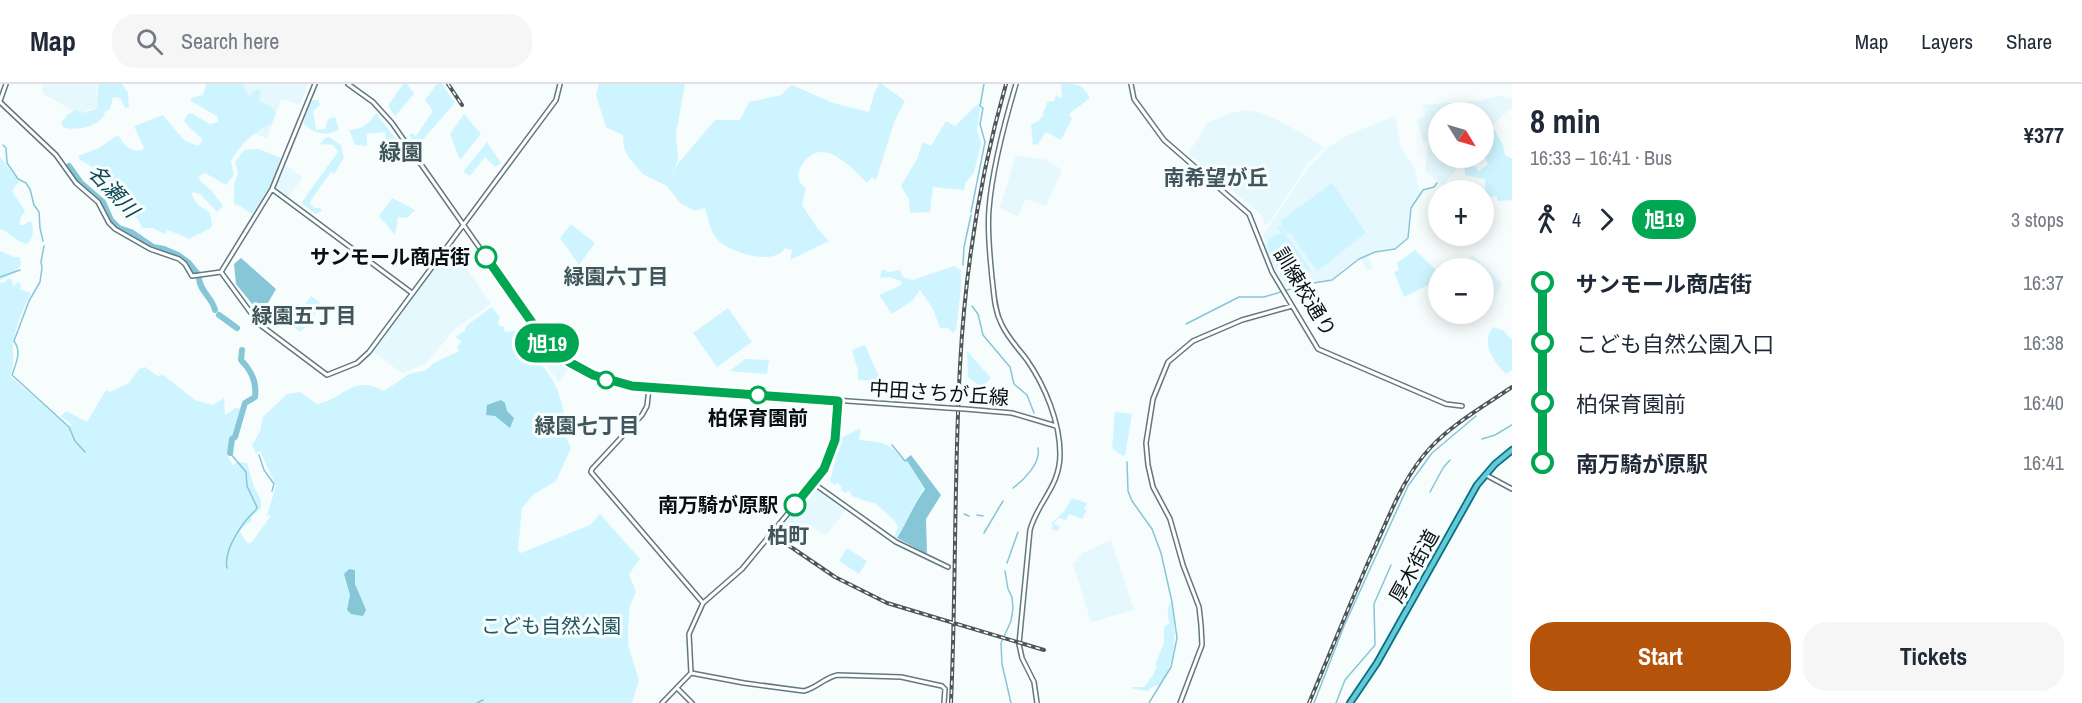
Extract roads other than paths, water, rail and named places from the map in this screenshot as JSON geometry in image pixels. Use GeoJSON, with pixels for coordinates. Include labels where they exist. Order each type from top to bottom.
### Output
{"type":"FeatureCollection","features":[{"type":"Feature","properties":{"kind":"main road","name":"厚木街道"},"geometry":{"type":"LineString","coordinates":[[1350,703],[1377,663],[1469,499],[1486,475],[1512,450]]}},
{"type":"Feature","properties":{"kind":"street"},"geometry":{"type":"LineString","coordinates":[[6,84],[0,101],[56,155],[76,183],[98,202],[109,223],[115,229],[150,249],[179,260],[185,264],[192,276],[221,272]]}},
{"type":"Feature","properties":{"kind":"street"},"geometry":{"type":"LineString","coordinates":[[221,272],[272,189],[315,84]]}},
{"type":"Feature","properties":{"kind":"street","name":"中田さちが丘線"},"geometry":{"type":"LineString","coordinates":[[348,84],[383,112],[539,334],[561,356],[582,370],[607,381],[649,388],[1012,412],[1056,426]]}},
{"type":"Feature","properties":{"kind":"street"},"geometry":{"type":"LineString","coordinates":[[221,272],[258,324],[327,375],[357,363],[364,358],[556,100],[560,84]]}},
{"type":"Feature","properties":{"kind":"street"},"geometry":{"type":"LineString","coordinates":[[1016,84],[993,181],[989,207],[989,242],[999,318],[1034,371],[1044,391],[1056,426],[1060,454],[1053,488],[1036,515],[1030,530],[1019,639],[1022,658],[1034,682],[1037,703]]}},
{"type":"Feature","properties":{"kind":"street","name":"訓練校通り"},"geometry":{"type":"LineString","coordinates":[[1131,84],[1134,99],[1164,140],[1249,214],[1266,261],[1318,349],[1446,404],[1462,406]]}},
{"type":"Feature","properties":{"kind":"street"},"geometry":{"type":"LineString","coordinates":[[272,189],[412,293]]}},
{"type":"Feature","properties":{"kind":"street"},"geometry":{"type":"LineString","coordinates":[[1180,703],[1202,645],[1202,625],[1199,607],[1170,519],[1153,487],[1148,465],[1146,443],[1153,399],[1167,362],[1194,341],[1242,320],[1292,306]]}},
{"type":"Feature","properties":{"kind":"street"},"geometry":{"type":"LineString","coordinates":[[649,388],[647,406],[642,415],[591,472],[703,603]]}},
{"type":"Feature","properties":{"kind":"street"},"geometry":{"type":"LineString","coordinates":[[662,703],[691,674],[689,634],[703,603],[742,569],[824,469],[835,440],[838,401]]}},
{"type":"Feature","properties":{"kind":"street"},"geometry":{"type":"LineString","coordinates":[[1486,475],[1512,489]]}},
{"type":"Feature","properties":{"kind":"street"},"geometry":{"type":"LineString","coordinates":[[813,483],[896,542],[948,567]]}},
{"type":"Feature","properties":{"kind":"street"},"geometry":{"type":"LineString","coordinates":[[691,674],[804,691],[838,675],[901,677],[942,686],[945,690],[945,703]]}},
{"type":"Feature","properties":{"kind":"street"},"geometry":{"type":"LineString","coordinates":[[676,688],[692,703]]}},
{"type":"Feature","properties":{"kind":"waterway"},"geometry":{"type":"LineString","coordinates":[[971,212],[985,142],[980,124],[984,84]]}},
{"type":"Feature","properties":{"kind":"waterway"},"geometry":{"type":"LineString","coordinates":[[3,145],[6,148],[7,163],[18,179],[26,183],[30,189],[34,205],[39,212],[43,241]]}},
{"type":"Feature","properties":{"kind":"waterway","name":"名瀬川"},"geometry":{"type":"LineString","coordinates":[[69,166],[81,183],[103,202],[111,220],[119,228],[131,232],[153,247],[178,255],[197,273]]}},
{"type":"Feature","properties":{"kind":"waterway"},"geometry":{"type":"LineString","coordinates":[[1186,324],[1239,297],[1264,297],[1307,284],[1332,280],[1359,259],[1375,252],[1395,249],[1408,238],[1411,208],[1423,190],[1428,189]]}},
{"type":"Feature","properties":{"kind":"waterway"},"geometry":{"type":"LineString","coordinates":[[963,265],[964,247],[971,215]]}},
{"type":"Feature","properties":{"kind":"waterway"},"geometry":{"type":"LineString","coordinates":[[44,246],[40,282],[29,301],[14,341],[18,353],[12,375],[69,427],[75,441],[85,452]]}},
{"type":"Feature","properties":{"kind":"waterway"},"geometry":{"type":"LineString","coordinates":[[0,277],[20,270]]}},
{"type":"Feature","properties":{"kind":"waterway","name":"名瀬川"},"geometry":{"type":"LineString","coordinates":[[199,278],[215,310]]}},
{"type":"Feature","properties":{"kind":"waterway"},"geometry":{"type":"LineString","coordinates":[[972,306],[978,314],[983,335],[1010,367],[1014,384],[1027,395],[1034,413]]}},
{"type":"Feature","properties":{"kind":"waterway","name":"名瀬川"},"geometry":{"type":"LineString","coordinates":[[219,315],[237,328]]}},
{"type":"Feature","properties":{"kind":"waterway","name":"名瀬川"},"geometry":{"type":"LineString","coordinates":[[230,453],[232,439],[235,437],[245,403],[255,397],[252,377],[241,360],[242,350]]}},
{"type":"Feature","properties":{"kind":"waterway"},"geometry":{"type":"LineString","coordinates":[[1314,703],[1344,626],[1408,486],[1432,453],[1476,416]]}},
{"type":"Feature","properties":{"kind":"waterway"},"geometry":{"type":"LineString","coordinates":[[1482,439],[1495,435],[1512,425]]}},
{"type":"Feature","properties":{"kind":"waterway"},"geometry":{"type":"LineString","coordinates":[[892,445],[905,461],[907,460]]}},
{"type":"Feature","properties":{"kind":"waterway"},"geometry":{"type":"LineString","coordinates":[[1013,488],[1027,476],[1034,465],[1038,448]]}},
{"type":"Feature","properties":{"kind":"waterway"},"geometry":{"type":"LineString","coordinates":[[227,568],[231,545],[240,528],[257,507],[247,486],[246,472],[230,453]]}},
{"type":"Feature","properties":{"kind":"waterway"},"geometry":{"type":"LineString","coordinates":[[259,455],[264,470],[274,484],[272,491]]}},
{"type":"Feature","properties":{"kind":"waterway"},"geometry":{"type":"LineString","coordinates":[[1430,492],[1450,460]]}},
{"type":"Feature","properties":{"kind":"waterway"},"geometry":{"type":"LineString","coordinates":[[1127,462],[1128,491],[1132,501],[1152,529],[1161,553],[1177,638],[1171,667],[1149,703]]}},
{"type":"Feature","properties":{"kind":"waterway"},"geometry":{"type":"LineString","coordinates":[[984,533],[1003,501]]}},
{"type":"Feature","properties":{"kind":"waterway"},"geometry":{"type":"LineString","coordinates":[[964,514],[969,516]]}},
{"type":"Feature","properties":{"kind":"waterway"},"geometry":{"type":"LineString","coordinates":[[977,515],[983,516]]}},
{"type":"Feature","properties":{"kind":"waterway"},"geometry":{"type":"LineString","coordinates":[[1007,563],[1018,532]]}},
{"type":"Feature","properties":{"kind":"waterway"},"geometry":{"type":"LineString","coordinates":[[1336,703],[1345,680],[1375,645],[1374,604],[1391,565]]}},
{"type":"Feature","properties":{"kind":"waterway"},"geometry":{"type":"LineString","coordinates":[[1005,571],[1013,608],[1011,621],[1001,643],[1002,664],[1011,703]]}},
{"type":"Feature","properties":{"kind":"waterway"},"geometry":{"type":"LineString","coordinates":[[477,703],[483,700]]}},
{"type":"Feature","properties":{"kind":"railway"},"geometry":{"type":"LineString","coordinates":[[448,84],[462,105]]}},
{"type":"Feature","properties":{"kind":"railway"},"geometry":{"type":"LineString","coordinates":[[951,703],[962,331],[981,188],[1006,84]]}},
{"type":"Feature","properties":{"kind":"railway"},"geometry":{"type":"LineString","coordinates":[[1309,703],[1387,521],[1413,470],[1421,458],[1449,430],[1512,387]]}},
{"type":"Feature","properties":{"kind":"railway"},"geometry":{"type":"LineString","coordinates":[[788,545],[835,577],[887,603],[1044,650]]}},
{"type":"Feature","properties":{"kind":"place","name":"サンモール商店街"},"geometry":{"type":"Point","coordinates":[486,257]}},
{"type":"Feature","properties":{"kind":"place","name":"柏保育園前"},"geometry":{"type":"Point","coordinates":[758,395]}},
{"type":"Feature","properties":{"kind":"place","name":"南万騎が原駅"},"geometry":{"type":"Point","coordinates":[795,505]}},
{"type":"Feature","properties":{"kind":"district","name":"緑園"},"geometry":{"type":"Point","coordinates":[401,152]}},
{"type":"Feature","properties":{"kind":"district","name":"南希望が丘"},"geometry":{"type":"Point","coordinates":[1216,178]}},
{"type":"Feature","properties":{"kind":"district","name":"緑園六丁目"},"geometry":{"type":"Point","coordinates":[616,277]}},
{"type":"Feature","properties":{"kind":"district","name":"緑園五丁目"},"geometry":{"type":"Point","coordinates":[304,316]}},
{"type":"Feature","properties":{"kind":"district","name":"緑園七丁目"},"geometry":{"type":"Point","coordinates":[587,426]}},
{"type":"Feature","properties":{"kind":"district","name":"柏町"},"geometry":{"type":"Point","coordinates":[788,536]}},
{"type":"Feature","properties":{"kind":"park label","name":"こども自然公園"},"geometry":{"type":"Point","coordinates":[551,626]}}]}
